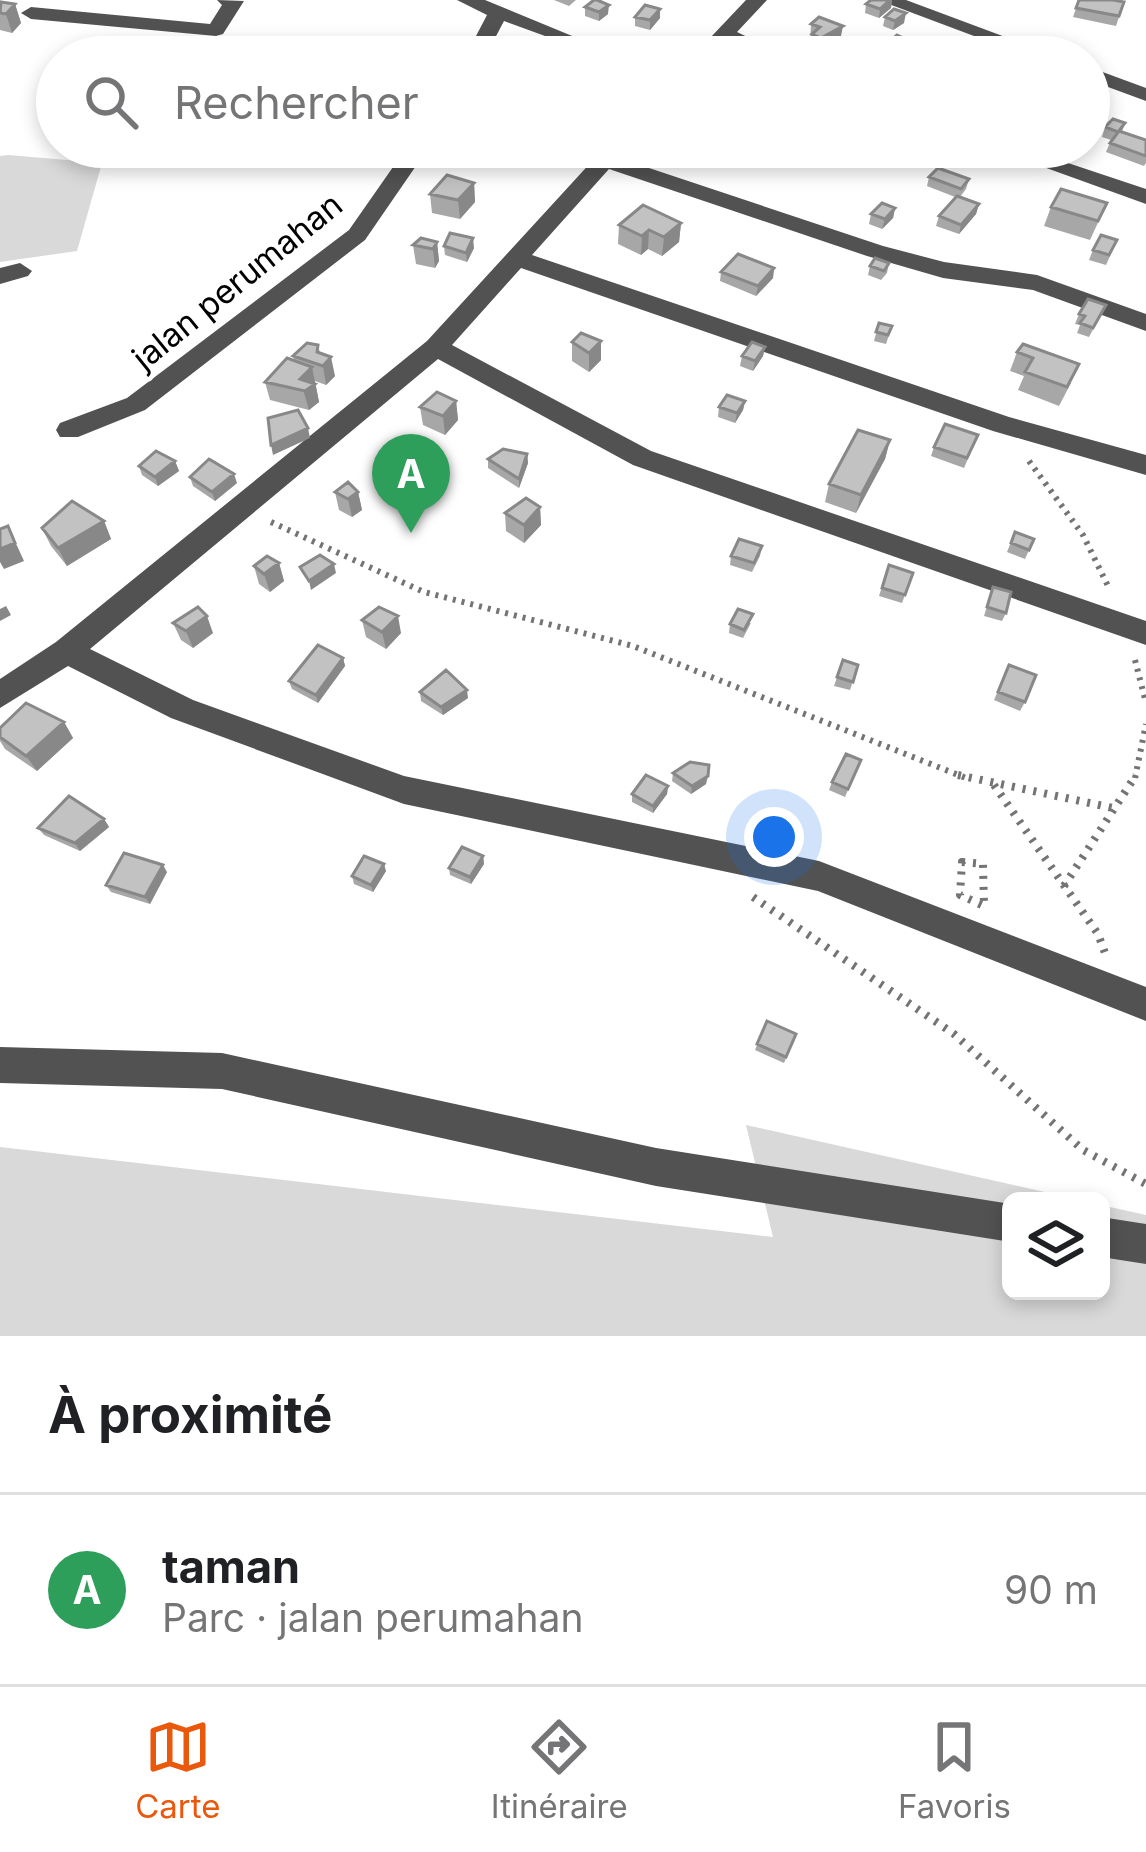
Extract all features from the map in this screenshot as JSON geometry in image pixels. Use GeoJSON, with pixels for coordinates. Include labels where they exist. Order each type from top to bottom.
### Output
{"type":"FeatureCollection","features":[{"type":"Feature","properties":{"kind":"street"},"geometry":{"type":"LineString","coordinates":[[31,8],[216,30],[234,1],[227,0]]}},
{"type":"Feature","properties":{"kind":"street"},"geometry":{"type":"LineString","coordinates":[[467,0],[561,36]]}},
{"type":"Feature","properties":{"kind":"street"},"geometry":{"type":"LineString","coordinates":[[888,0],[989,36]]}},
{"type":"Feature","properties":{"kind":"street"},"geometry":{"type":"LineString","coordinates":[[729,36],[724,34],[749,2]]}},
{"type":"Feature","properties":{"kind":"street"},"geometry":{"type":"LineString","coordinates":[[486,36],[498,13]]}},
{"type":"Feature","properties":{"kind":"street"},"geometry":{"type":"LineString","coordinates":[[1110,81],[1146,95]]}},
{"type":"Feature","properties":{"kind":"street","name":"jalan perumahan"},"geometry":{"type":"LineString","coordinates":[[69,430],[136,404],[357,235],[403,168]]}},
{"type":"Feature","properties":{"kind":"street"},"geometry":{"type":"LineString","coordinates":[[0,695],[67,651],[436,347],[599,168]]}},
{"type":"Feature","properties":{"kind":"street"},"geometry":{"type":"LineString","coordinates":[[649,168],[875,251],[943,270],[1037,283],[1146,323]]}},
{"type":"Feature","properties":{"kind":"street"},"geometry":{"type":"LineString","coordinates":[[1061,168],[1146,197]]}},
{"type":"Feature","properties":{"kind":"street"},"geometry":{"type":"LineString","coordinates":[[520,259],[1002,424],[1146,466]]}},
{"type":"Feature","properties":{"kind":"street"},"geometry":{"type":"LineString","coordinates":[[436,347],[642,458],[1136,630]]}},
{"type":"Feature","properties":{"kind":"street"},"geometry":{"type":"LineString","coordinates":[[67,651],[182,709],[404,790],[819,876],[1133,998]]}},
{"type":"Feature","properties":{"kind":"street"},"geometry":{"type":"LineString","coordinates":[[0,1065],[222,1070],[656,1167],[1002,1221]]}},
{"type":"Feature","properties":{"kind":"street"},"geometry":{"type":"LineString","coordinates":[[1110,1238],[1146,1244]]}},
{"type":"Feature","properties":{"kind":"path"},"geometry":{"type":"LineString","coordinates":[[1002,424],[1084,535],[1136,630],[1146,704]]}},
{"type":"Feature","properties":{"kind":"path"},"geometry":{"type":"LineString","coordinates":[[240,508],[424,592],[633,646],[994,785],[1113,808]]}},
{"type":"Feature","properties":{"kind":"path"},"geometry":{"type":"LineString","coordinates":[[1064,886],[1113,808],[1134,784],[1146,724]]}},
{"type":"Feature","properties":{"kind":"path"},"geometry":{"type":"LineString","coordinates":[[994,785],[1098,934],[1133,998]]}},
{"type":"Feature","properties":{"kind":"path"},"geometry":{"type":"LineString","coordinates":[[962,862],[983,864],[984,906],[960,896],[962,862]]}},
{"type":"Feature","properties":{"kind":"path"},"geometry":{"type":"LineString","coordinates":[[752,897],[954,1034],[1084,1150],[1146,1184]]}},
{"type":"Feature","properties":{"kind":"shaded area"},"geometry":{"type":"Polygon","coordinates":[[[0,156],[36,157],[36,168],[101,168],[77,251],[0,262],[0,156]]]}},
{"type":"Feature","properties":{"kind":"shaded area"},"geometry":{"type":"Polygon","coordinates":[[[746,1125],[1045,1192],[1002,1192],[1002,1300],[1110,1300],[1110,1207],[1146,1215],[1146,1336],[0,1336],[0,1147],[773,1237],[746,1125]]]}},
{"type":"Feature","properties":{"kind":"building"},"geometry":{"type":"Polygon","coordinates":[[[594,0],[609,5],[599,12],[585,7],[594,0]]]}},
{"type":"Feature","properties":{"kind":"building"},"geometry":{"type":"Polygon","coordinates":[[[890,0],[880,9],[866,4],[890,0]]]}},
{"type":"Feature","properties":{"kind":"building"},"geometry":{"type":"Polygon","coordinates":[[[1079,0],[1124,2],[1119,16],[1076,8],[1079,0]]]}},
{"type":"Feature","properties":{"kind":"building"},"geometry":{"type":"Polygon","coordinates":[[[1,2],[15,4],[6,14],[0,13],[1,2]]]}},
{"type":"Feature","properties":{"kind":"building"},"geometry":{"type":"Polygon","coordinates":[[[645,5],[660,9],[650,20],[635,17],[645,5]]]}},
{"type":"Feature","properties":{"kind":"building"},"geometry":{"type":"Polygon","coordinates":[[[894,9],[906,13],[895,21],[885,17],[894,9]]]}},
{"type":"Feature","properties":{"kind":"building"},"geometry":{"type":"Polygon","coordinates":[[[819,17],[843,26],[816,36],[812,34],[820,27],[811,24],[819,17]]]}},
{"type":"Feature","properties":{"kind":"building"},"geometry":{"type":"Polygon","coordinates":[[[1110,122],[1125,123],[1118,132],[1110,129],[1110,122]]]}},
{"type":"Feature","properties":{"kind":"building"},"geometry":{"type":"Polygon","coordinates":[[[1119,131],[1146,140],[1146,156],[1110,143],[1119,131]]]}},
{"type":"Feature","properties":{"kind":"building"},"geometry":{"type":"Polygon","coordinates":[[[938,168],[969,179],[961,189],[929,177],[938,168]]]}},
{"type":"Feature","properties":{"kind":"building"},"geometry":{"type":"Polygon","coordinates":[[[447,175],[474,183],[458,200],[430,194],[447,175]]]}},
{"type":"Feature","properties":{"kind":"building"},"geometry":{"type":"Polygon","coordinates":[[[1061,189],[1107,203],[1098,221],[1051,207],[1061,189]]]}},
{"type":"Feature","properties":{"kind":"building"},"geometry":{"type":"Polygon","coordinates":[[[957,196],[979,204],[961,225],[939,216],[957,196]]]}},
{"type":"Feature","properties":{"kind":"building"},"geometry":{"type":"Polygon","coordinates":[[[882,203],[895,208],[885,219],[871,214],[882,203]]]}},
{"type":"Feature","properties":{"kind":"building"},"geometry":{"type":"Polygon","coordinates":[[[643,205],[681,223],[664,237],[649,230],[642,236],[619,225],[643,205]]]}},
{"type":"Feature","properties":{"kind":"building"},"geometry":{"type":"Polygon","coordinates":[[[450,233],[473,238],[466,253],[444,246],[450,233]]]}},
{"type":"Feature","properties":{"kind":"building"},"geometry":{"type":"Polygon","coordinates":[[[1101,235],[1117,240],[1109,255],[1093,250],[1101,235]]]}},
{"type":"Feature","properties":{"kind":"building"},"geometry":{"type":"Polygon","coordinates":[[[421,238],[437,242],[433,249],[413,245],[421,238]]]}},
{"type":"Feature","properties":{"kind":"building"},"geometry":{"type":"Polygon","coordinates":[[[738,254],[774,268],[758,286],[721,272],[738,254]]]}},
{"type":"Feature","properties":{"kind":"building"},"geometry":{"type":"Polygon","coordinates":[[[875,258],[889,263],[884,271],[870,266],[875,258]]]}},
{"type":"Feature","properties":{"kind":"building"},"geometry":{"type":"Polygon","coordinates":[[[1088,299],[1106,305],[1093,328],[1080,323],[1085,316],[1079,314],[1088,299]]]}},
{"type":"Feature","properties":{"kind":"building"},"geometry":{"type":"Polygon","coordinates":[[[879,323],[892,326],[888,335],[876,332],[879,323]]]}},
{"type":"Feature","properties":{"kind":"building"},"geometry":{"type":"Polygon","coordinates":[[[581,333],[601,341],[589,353],[572,342],[581,333]]]}},
{"type":"Feature","properties":{"kind":"building"},"geometry":{"type":"Polygon","coordinates":[[[752,342],[765,347],[755,361],[742,356],[752,342]]]}},
{"type":"Feature","properties":{"kind":"building"},"geometry":{"type":"Polygon","coordinates":[[[307,343],[318,345],[317,352],[331,357],[323,366],[293,356],[307,343]]]}},
{"type":"Feature","properties":{"kind":"building"},"geometry":{"type":"Polygon","coordinates":[[[1023,344],[1079,364],[1067,387],[1025,372],[1033,358],[1017,352],[1023,344]]]}},
{"type":"Feature","properties":{"kind":"building"},"geometry":{"type":"Polygon","coordinates":[[[287,358],[312,367],[300,379],[315,384],[305,391],[265,382],[287,358]]]}},
{"type":"Feature","properties":{"kind":"building"},"geometry":{"type":"Polygon","coordinates":[[[437,392],[456,401],[443,416],[420,407],[437,392]]]}},
{"type":"Feature","properties":{"kind":"building"},"geometry":{"type":"Polygon","coordinates":[[[727,395],[745,401],[737,413],[719,407],[727,395]]]}},
{"type":"Feature","properties":{"kind":"building"},"geometry":{"type":"Polygon","coordinates":[[[298,410],[308,428],[271,445],[268,418],[298,410]]]}},
{"type":"Feature","properties":{"kind":"building"},"geometry":{"type":"Polygon","coordinates":[[[945,424],[978,435],[967,458],[934,447],[945,424]]]}},
{"type":"Feature","properties":{"kind":"building"},"geometry":{"type":"Polygon","coordinates":[[[858,430],[890,440],[861,495],[829,484],[858,430]]]}},
{"type":"Feature","properties":{"kind":"building"},"geometry":{"type":"Polygon","coordinates":[[[503,449],[527,454],[519,479],[488,459],[503,449]]]}},
{"type":"Feature","properties":{"kind":"building"},"geometry":{"type":"Polygon","coordinates":[[[156,451],[175,461],[155,477],[139,466],[156,451]]]}},
{"type":"Feature","properties":{"kind":"building"},"geometry":{"type":"Polygon","coordinates":[[[209,459],[234,474],[212,492],[190,477],[209,459]]]}},
{"type":"Feature","properties":{"kind":"building"},"geometry":{"type":"Polygon","coordinates":[[[348,482],[358,492],[348,499],[335,492],[348,482]]]}},
{"type":"Feature","properties":{"kind":"building"},"geometry":{"type":"Polygon","coordinates":[[[526,498],[540,507],[524,525],[505,513],[526,498]]]}},
{"type":"Feature","properties":{"kind":"building"},"geometry":{"type":"Polygon","coordinates":[[[72,501],[104,521],[58,548],[42,528],[72,501]]]}},
{"type":"Feature","properties":{"kind":"building"},"geometry":{"type":"Polygon","coordinates":[[[8,526],[15,543],[0,549],[0,529],[8,526]]]}},
{"type":"Feature","properties":{"kind":"building"},"geometry":{"type":"Polygon","coordinates":[[[1015,532],[1034,539],[1029,550],[1011,543],[1015,532]]]}},
{"type":"Feature","properties":{"kind":"building"},"geometry":{"type":"Polygon","coordinates":[[[739,539],[762,546],[754,563],[731,556],[739,539]]]}},
{"type":"Feature","properties":{"kind":"building"},"geometry":{"type":"Polygon","coordinates":[[[320,555],[334,564],[309,581],[300,567],[320,555]]]}},
{"type":"Feature","properties":{"kind":"building"},"geometry":{"type":"Polygon","coordinates":[[[267,556],[279,563],[264,574],[254,566],[267,556]]]}},
{"type":"Feature","properties":{"kind":"building"},"geometry":{"type":"Polygon","coordinates":[[[889,565],[913,573],[905,595],[882,588],[889,565]]]}},
{"type":"Feature","properties":{"kind":"building"},"geometry":{"type":"Polygon","coordinates":[[[993,587],[1011,592],[1006,613],[987,607],[993,587]]]}},
{"type":"Feature","properties":{"kind":"building"},"geometry":{"type":"Polygon","coordinates":[[[198,607],[207,616],[186,631],[173,623],[198,607]]]}},
{"type":"Feature","properties":{"kind":"building"},"geometry":{"type":"Polygon","coordinates":[[[379,607],[398,616],[382,632],[362,620],[379,607]]]}},
{"type":"Feature","properties":{"kind":"building"},"geometry":{"type":"Polygon","coordinates":[[[738,609],[753,614],[744,630],[730,624],[738,609]]]}},
{"type":"Feature","properties":{"kind":"building"},"geometry":{"type":"Polygon","coordinates":[[[318,645],[343,658],[316,695],[289,681],[318,645]]]}},
{"type":"Feature","properties":{"kind":"building"},"geometry":{"type":"Polygon","coordinates":[[[843,660],[858,665],[853,682],[837,677],[843,660]]]}},
{"type":"Feature","properties":{"kind":"building"},"geometry":{"type":"Polygon","coordinates":[[[1009,665],[1036,675],[1025,702],[998,692],[1009,665]]]}},
{"type":"Feature","properties":{"kind":"building"},"geometry":{"type":"Polygon","coordinates":[[[446,670],[467,690],[441,707],[420,692],[446,670]]]}},
{"type":"Feature","properties":{"kind":"building"},"geometry":{"type":"Polygon","coordinates":[[[26,703],[64,722],[26,756],[0,737],[0,728],[26,703]]]}},
{"type":"Feature","properties":{"kind":"building"},"geometry":{"type":"Polygon","coordinates":[[[846,754],[861,760],[848,789],[832,782],[846,754]]]}},
{"type":"Feature","properties":{"kind":"building"},"geometry":{"type":"Polygon","coordinates":[[[690,762],[709,765],[708,776],[692,786],[673,773],[690,762]]]}},
{"type":"Feature","properties":{"kind":"building"},"geometry":{"type":"Polygon","coordinates":[[[646,775],[668,786],[653,806],[632,794],[646,775]]]}},
{"type":"Feature","properties":{"kind":"building"},"geometry":{"type":"Polygon","coordinates":[[[69,796],[104,819],[75,843],[38,828],[69,796]]]}},
{"type":"Feature","properties":{"kind":"building"},"geometry":{"type":"Polygon","coordinates":[[[462,847],[483,856],[470,877],[449,868],[462,847]]]}},
{"type":"Feature","properties":{"kind":"building"},"geometry":{"type":"Polygon","coordinates":[[[124,853],[163,865],[145,897],[106,885],[124,853]]]}},
{"type":"Feature","properties":{"kind":"building"},"geometry":{"type":"Polygon","coordinates":[[[364,856],[384,864],[371,885],[352,876],[364,856]]]}},
{"type":"Feature","properties":{"kind":"building"},"geometry":{"type":"Polygon","coordinates":[[[767,1021],[796,1034],[786,1057],[757,1044],[767,1021]]]}},
{"type":"Feature","properties":{"kind":"place","name":"taman"},"geometry":{"type":"Point","coordinates":[411,533]}}]}
